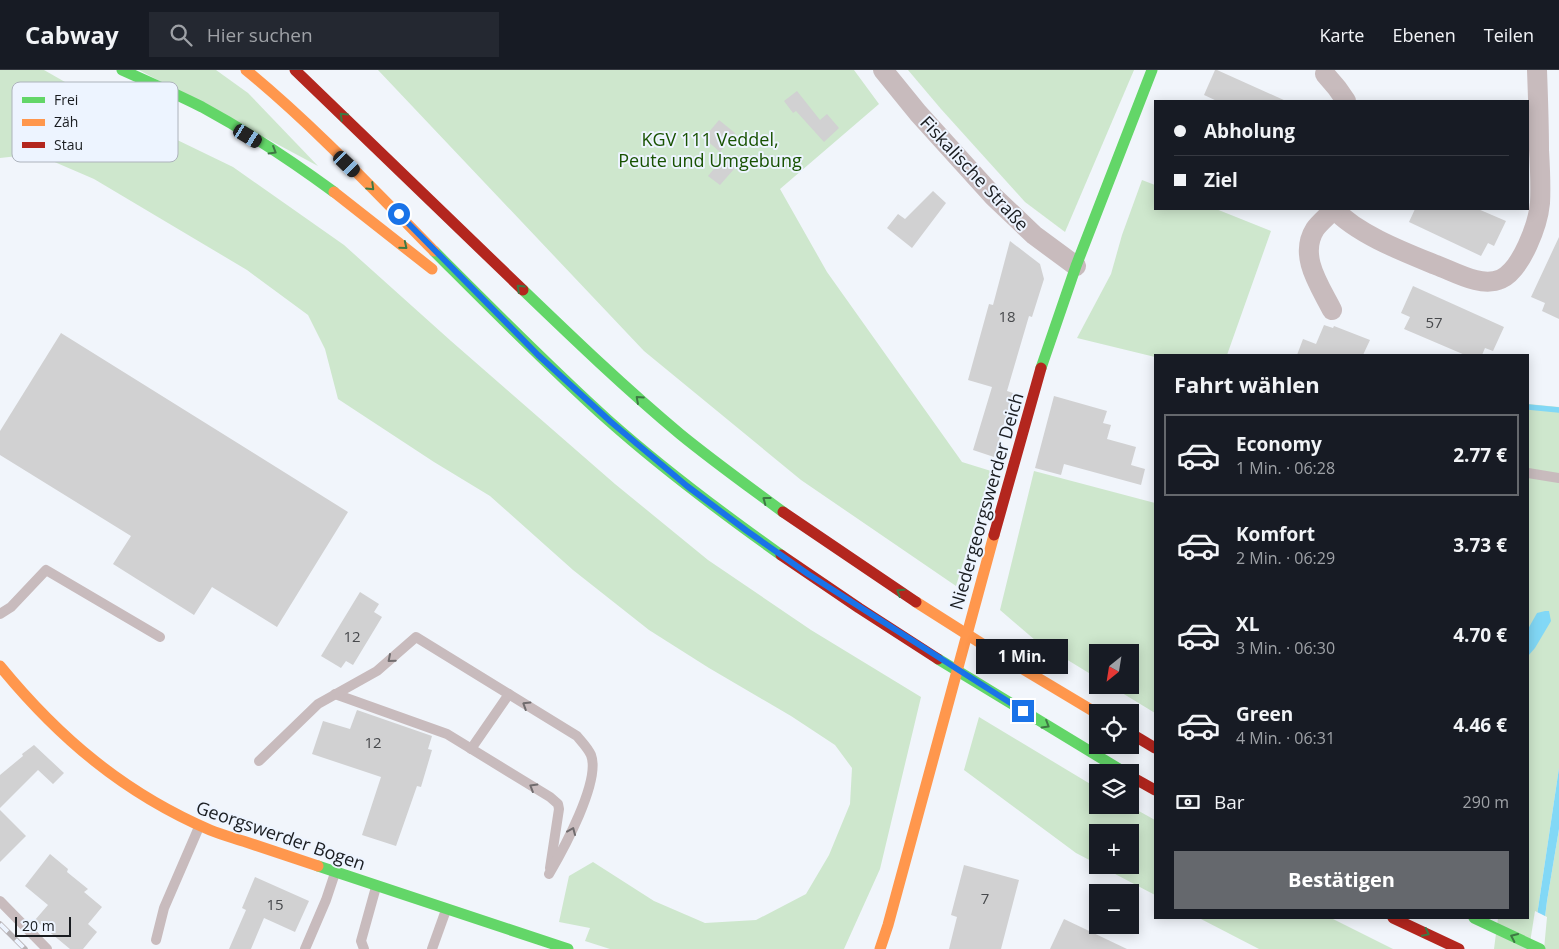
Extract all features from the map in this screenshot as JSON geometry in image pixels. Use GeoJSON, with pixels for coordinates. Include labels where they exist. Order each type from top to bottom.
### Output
{"type":"FeatureCollection","features":[{"type":"Feature","properties":{"kind":"main road"},"geometry":{"type":"LineString","coordinates":[[122,70],[148,82]]}},
{"type":"Feature","properties":{"kind":"main road"},"geometry":{"type":"LineString","coordinates":[[246,70],[287,105],[399,214],[538,355],[611,422],[687,486],[739,526],[808,574],[989,691],[1111,764]]}},
{"type":"Feature","properties":{"kind":"main road"},"geometry":{"type":"LineString","coordinates":[[295,70],[597,361],[649,408],[708,456],[838,551],[941,619],[1089,709]]}},
{"type":"Feature","properties":{"kind":"main road","name":"Niedergeorgswerder Deich"},"geometry":{"type":"LineString","coordinates":[[880,949],[891,916],[1008,480],[1045,355],[1076,266],[1152,70]]}},
{"type":"Feature","properties":{"kind":"main road"},"geometry":{"type":"LineString","coordinates":[[178,96],[201,107],[296,164],[387,232],[538,355]]}},
{"type":"Feature","properties":{"kind":"main road"},"geometry":{"type":"LineString","coordinates":[[356,114],[416,187]]}},
{"type":"Feature","properties":{"kind":"main road","name":"Georgswerder Bogen"},"geometry":{"type":"LineString","coordinates":[[0,666],[54,727],[90,760],[155,804],[199,826],[568,949]]}},
{"type":"Feature","properties":{"kind":"main road"},"geometry":{"type":"LineString","coordinates":[[1139,738],[1154,747]]}},
{"type":"Feature","properties":{"kind":"main road"},"geometry":{"type":"LineString","coordinates":[[1139,781],[1154,789]]}},
{"type":"Feature","properties":{"kind":"main road"},"geometry":{"type":"LineString","coordinates":[[1395,919],[1458,949]]}},
{"type":"Feature","properties":{"kind":"main road"},"geometry":{"type":"LineString","coordinates":[[1476,919],[1540,949]]}},
{"type":"Feature","properties":{"kind":"street","name":"Fiskalische Straße"},"geometry":{"type":"LineString","coordinates":[[884,70],[918,113],[994,197],[1034,235],[1076,266]]}},
{"type":"Feature","properties":{"kind":"street"},"geometry":{"type":"LineString","coordinates":[[1335,210],[1346,222],[1416,256],[1468,278],[1484,282],[1501,279],[1513,270],[1523,254],[1533,230],[1540,205],[1537,70]]}},
{"type":"Feature","properties":{"kind":"street"},"geometry":{"type":"LineString","coordinates":[[1321,71],[1345,100]]}},
{"type":"Feature","properties":{"kind":"street"},"geometry":{"type":"LineString","coordinates":[[1332,310],[1311,268],[1309,247],[1315,230],[1333,210]]}},
{"type":"Feature","properties":{"kind":"lane"},"geometry":{"type":"LineString","coordinates":[[1529,473],[1559,478]]}},
{"type":"Feature","properties":{"kind":"lane"},"geometry":{"type":"LineString","coordinates":[[0,614],[12,607],[46,570],[160,637]]}},
{"type":"Feature","properties":{"kind":"lane"},"geometry":{"type":"LineString","coordinates":[[259,761],[318,704],[335,694],[377,671],[416,637],[576,736],[591,755],[590,784],[571,834],[549,874],[559,809],[558,804],[550,797],[447,734],[335,694]]}},
{"type":"Feature","properties":{"kind":"lane"},"geometry":{"type":"LineString","coordinates":[[471,749],[508,694]]}},
{"type":"Feature","properties":{"kind":"lane"},"geometry":{"type":"LineString","coordinates":[[156,940],[164,908],[199,826]]}},
{"type":"Feature","properties":{"kind":"lane"},"geometry":{"type":"LineString","coordinates":[[305,949],[326,900],[335,872]]}},
{"type":"Feature","properties":{"kind":"lane"},"geometry":{"type":"LineString","coordinates":[[364,949],[361,941],[376,886]]}},
{"type":"Feature","properties":{"kind":"lane"},"geometry":{"type":"LineString","coordinates":[[0,901],[47,949]]}},
{"type":"Feature","properties":{"kind":"lane"},"geometry":{"type":"LineString","coordinates":[[432,949],[446,909]]}},
{"type":"Feature","properties":{"kind":"green space"},"geometry":{"type":"Polygon","coordinates":[[[0,70],[44,70],[65,82],[12,82],[12,157],[0,158],[0,70]]]}},
{"type":"Feature","properties":{"kind":"green space"},"geometry":{"type":"Polygon","coordinates":[[[139,70],[216,70],[248,93],[318,166],[178,91],[178,82],[161,82],[139,70]]]}},
{"type":"Feature","properties":{"kind":"green space","name":"KGV 111 Veddel, Peute und Umgebung"},"geometry":{"type":"Polygon","coordinates":[[[378,70],[854,70],[879,104],[780,189],[827,272],[962,462],[991,471],[956,586],[801,480],[644,351],[378,70]]]}},
{"type":"Feature","properties":{"kind":"green space"},"geometry":{"type":"Polygon","coordinates":[[[908,70],[1134,70],[1065,232],[1025,202],[908,70]]]}},
{"type":"Feature","properties":{"kind":"green space"},"geometry":{"type":"Polygon","coordinates":[[[178,140],[233,167],[344,245],[615,484],[708,560],[811,630],[921,697],[880,869],[844,949],[610,949],[585,941],[590,928],[559,922],[569,876],[593,862],[654,901],[705,923],[756,920],[806,894],[829,855],[850,804],[852,768],[835,745],[791,716],[649,630],[573,570],[490,496],[338,399],[325,349],[308,315],[247,270],[94,179],[55,162],[178,162],[178,140]]]}},
{"type":"Feature","properties":{"kind":"green space"},"geometry":{"type":"Polygon","coordinates":[[[1142,180],[1154,185],[1154,210],[1218,210],[1271,231],[1227,354],[1154,354],[1154,357],[1077,338],[1111,274],[1122,235],[1142,180]]]}},
{"type":"Feature","properties":{"kind":"green space"},"geometry":{"type":"Polygon","coordinates":[[[1529,404],[1559,407],[1559,768],[1532,949],[1494,949],[1498,919],[1529,919],[1529,404]]]}},
{"type":"Feature","properties":{"kind":"green space"},"geometry":{"type":"Polygon","coordinates":[[[1034,471],[1154,503],[1154,712],[1124,694],[1139,694],[1139,644],[1089,644],[1089,673],[1035,640],[1000,610],[1034,471]]]}},
{"type":"Feature","properties":{"kind":"green space"},"geometry":{"type":"Polygon","coordinates":[[[979,717],[1089,783],[1089,814],[1139,814],[1139,811],[1154,819],[1154,894],[1139,887],[1139,884],[1134,884],[1115,874],[1139,874],[1139,824],[1089,824],[1089,860],[1076,853],[964,770],[979,717]]]}},
{"type":"Feature","properties":{"kind":"green space"},"geometry":{"type":"Polygon","coordinates":[[[1559,829],[1559,949],[1541,949],[1547,901],[1559,829]]]}},
{"type":"Feature","properties":{"kind":"green space"},"geometry":{"type":"Polygon","coordinates":[[[1201,919],[1333,919],[1393,949],[1259,949],[1201,919]]]}},
{"type":"Feature","properties":{"kind":"water"},"geometry":{"type":"Polygon","coordinates":[[[1549,611],[1551,621],[1529,655],[1529,627],[1537,613],[1549,611]]]}},
{"type":"Feature","properties":{"kind":"water"},"geometry":{"type":"Polygon","coordinates":[[[1559,768],[1559,829],[1541,949],[1532,949],[1559,768]]]}},
{"type":"Feature","properties":{"kind":"pier"},"geometry":{"type":"Polygon","coordinates":[[[1535,911],[1547,917],[1544,949],[1529,949],[1535,911]]]}},
{"type":"Feature","properties":{"kind":"building"},"geometry":{"type":"Polygon","coordinates":[[[1215,70],[1217,70],[1284,100],[1215,100],[1204,95],[1215,70]]]}},
{"type":"Feature","properties":{"kind":"building"},"geometry":{"type":"Polygon","coordinates":[[[797,91],[820,120],[827,114],[839,128],[824,142],[796,111],[793,113],[784,101],[797,91]]]}},
{"type":"Feature","properties":{"kind":"building"},"geometry":{"type":"Polygon","coordinates":[[[719,120],[735,133],[720,152],[704,138],[719,120]]]}},
{"type":"Feature","properties":{"kind":"building"},"geometry":{"type":"Polygon","coordinates":[[[723,158],[735,168],[720,185],[708,176],[723,158]]]}},
{"type":"Feature","properties":{"kind":"building"},"geometry":{"type":"Polygon","coordinates":[[[933,191],[946,203],[912,248],[887,228],[898,214],[905,219],[933,191]]]}},
{"type":"Feature","properties":{"kind":"building"},"geometry":{"type":"Polygon","coordinates":[[[1415,210],[1480,210],[1506,221],[1494,246],[1488,243],[1481,256],[1409,222],[1415,210]]]}},
{"type":"Feature","properties":{"kind":"building"},"geometry":{"type":"Polygon","coordinates":[[[1559,237],[1559,319],[1542,311],[1545,303],[1531,297],[1559,237]]]}},
{"type":"Feature","properties":{"kind":"building"},"geometry":{"type":"Polygon","coordinates":[[[1010,241],[1040,264],[1044,279],[1032,317],[1029,316],[1007,391],[1013,393],[994,457],[973,450],[992,387],[968,380],[989,304],[993,305],[1010,241]]]}},
{"type":"Feature","properties":{"kind":"building"},"geometry":{"type":"Polygon","coordinates":[[[1413,286],[1504,327],[1493,351],[1485,348],[1482,354],[1463,354],[1404,329],[1410,317],[1401,313],[1413,286]]]}},
{"type":"Feature","properties":{"kind":"building"},"geometry":{"type":"Polygon","coordinates":[[[1324,325],[1333,328],[1334,326],[1370,340],[1363,354],[1297,354],[1303,339],[1316,344],[1324,325]]]}},
{"type":"Feature","properties":{"kind":"building"},"geometry":{"type":"Polygon","coordinates":[[[61,333],[348,512],[277,627],[212,587],[194,615],[113,564],[131,536],[0,455],[0,431],[61,333]]]}},
{"type":"Feature","properties":{"kind":"building"},"geometry":{"type":"Polygon","coordinates":[[[1054,396],[1107,411],[1103,423],[1111,425],[1107,439],[1136,447],[1131,465],[1145,469],[1141,485],[1064,464],[1061,475],[1035,468],[1054,396]]]}},
{"type":"Feature","properties":{"kind":"building"},"geometry":{"type":"Polygon","coordinates":[[[360,592],[379,604],[374,612],[382,617],[353,665],[346,661],[341,668],[321,656],[360,592]]]}},
{"type":"Feature","properties":{"kind":"building"},"geometry":{"type":"Polygon","coordinates":[[[357,710],[432,736],[428,749],[432,750],[421,787],[417,786],[396,846],[362,835],[381,777],[312,754],[323,721],[350,729],[357,710]]]}},
{"type":"Feature","properties":{"kind":"building"},"geometry":{"type":"Polygon","coordinates":[[[34,745],[64,773],[53,784],[38,770],[0,808],[0,775],[34,745]]]}},
{"type":"Feature","properties":{"kind":"building"},"geometry":{"type":"Polygon","coordinates":[[[0,810],[26,836],[0,862],[0,810]]]}},
{"type":"Feature","properties":{"kind":"building"},"geometry":{"type":"Polygon","coordinates":[[[50,854],[68,869],[67,872],[88,889],[84,892],[102,907],[88,924],[97,932],[83,949],[70,949],[35,920],[48,905],[25,886],[50,854]]]}},
{"type":"Feature","properties":{"kind":"building"},"geometry":{"type":"Polygon","coordinates":[[[964,865],[1019,880],[1001,949],[949,949],[957,917],[951,915],[964,865]]]}},
{"type":"Feature","properties":{"kind":"building"},"geometry":{"type":"Polygon","coordinates":[[[255,877],[309,901],[295,932],[264,918],[251,949],[229,949],[246,910],[242,908],[255,877]]]}},
{"type":"Feature","properties":{"kind":"building"},"geometry":{"type":"Polygon","coordinates":[[[1064,919],[1089,931],[1089,934],[1096,934],[1127,949],[1050,949],[1064,919]]]}},
{"type":"Feature","properties":{"kind":"waterway"},"geometry":{"type":"LineString","coordinates":[[1529,407],[1559,410]]}},
{"type":"Feature","properties":{"kind":"railway"},"geometry":{"type":"LineString","coordinates":[[0,924],[25,949]]}},
{"type":"Feature","properties":{"kind":"traffic: fast"},"geometry":{"type":"LineString","coordinates":[[122,70],[149,82]]}},
{"type":"Feature","properties":{"kind":"traffic: fast"},"geometry":{"type":"LineString","coordinates":[[1041,368],[1076,266],[1152,70]]}},
{"type":"Feature","properties":{"kind":"traffic: fast"},"geometry":{"type":"LineString","coordinates":[[178,95],[270,147],[334,192]]}},
{"type":"Feature","properties":{"kind":"traffic: fast"},"geometry":{"type":"LineString","coordinates":[[434,251],[542,358],[608,420],[693,490],[781,555]]}},
{"type":"Feature","properties":{"kind":"traffic: fast"},"geometry":{"type":"LineString","coordinates":[[523,290],[660,417],[705,454],[783,512]]}},
{"type":"Feature","properties":{"kind":"traffic: fast"},"geometry":{"type":"LineString","coordinates":[[938,659],[1111,764]]}},
{"type":"Feature","properties":{"kind":"traffic: fast"},"geometry":{"type":"LineString","coordinates":[[318,866],[568,949]]}},
{"type":"Feature","properties":{"kind":"traffic: fast"},"geometry":{"type":"LineString","coordinates":[[1476,919],[1540,949]]}},
{"type":"Feature","properties":{"kind":"traffic: slow"},"geometry":{"type":"LineString","coordinates":[[246,70],[319,135],[434,251]]}},
{"type":"Feature","properties":{"kind":"traffic: slow"},"geometry":{"type":"LineString","coordinates":[[334,192],[432,269]]}},
{"type":"Feature","properties":{"kind":"traffic: slow"},"geometry":{"type":"LineString","coordinates":[[880,949],[994,535]]}},
{"type":"Feature","properties":{"kind":"traffic: slow"},"geometry":{"type":"LineString","coordinates":[[916,602],[1089,709]]}},
{"type":"Feature","properties":{"kind":"traffic: slow"},"geometry":{"type":"LineString","coordinates":[[0,666],[22,692],[70,740],[121,781],[149,799],[210,830],[318,866]]}},
{"type":"Feature","properties":{"kind":"traffic: jam"},"geometry":{"type":"LineString","coordinates":[[295,70],[523,290]]}},
{"type":"Feature","properties":{"kind":"traffic: jam"},"geometry":{"type":"LineString","coordinates":[[994,535],[1041,368]]}},
{"type":"Feature","properties":{"kind":"traffic: jam"},"geometry":{"type":"LineString","coordinates":[[783,512],[916,602]]}},
{"type":"Feature","properties":{"kind":"traffic: jam"},"geometry":{"type":"LineString","coordinates":[[781,555],[938,659]]}},
{"type":"Feature","properties":{"kind":"traffic: jam"},"geometry":{"type":"LineString","coordinates":[[1139,738],[1154,747]]}},
{"type":"Feature","properties":{"kind":"traffic: jam"},"geometry":{"type":"LineString","coordinates":[[1139,781],[1154,789]]}},
{"type":"Feature","properties":{"kind":"traffic: jam"},"geometry":{"type":"LineString","coordinates":[[1395,919],[1459,949]]}},
{"type":"Feature","properties":{"kind":"route"},"geometry":{"type":"LineString","coordinates":[[399,214],[538,355],[611,422],[687,486],[808,574],[946,664],[1023,711]]}}]}
